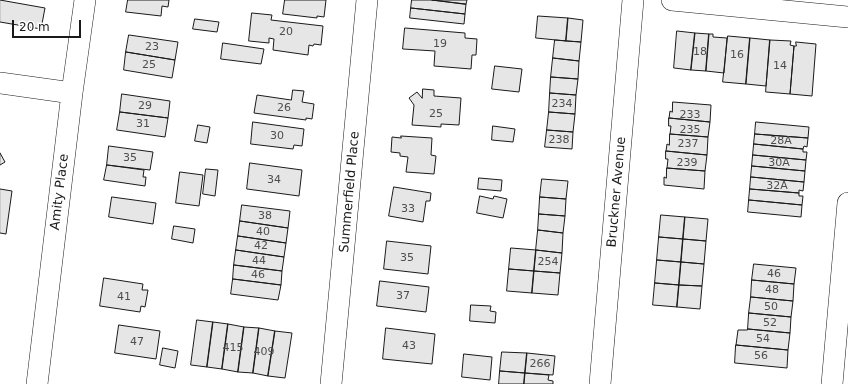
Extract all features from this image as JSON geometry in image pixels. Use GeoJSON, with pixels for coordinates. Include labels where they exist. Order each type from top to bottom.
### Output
{"type":"FeatureCollection","features":[{"type":"Feature","properties":{"kind":"street","name":"Amity Place"},"geometry":{"type":"LineString","coordinates":[[40,383],[72,93],[85,0]]}},
{"type":"Feature","properties":{"kind":"street","name":"Summerfield Place"},"geometry":{"type":"LineString","coordinates":[[332,384],[367,0]]}},
{"type":"Feature","properties":{"kind":"street","name":"Bruckner Avenue"},"geometry":{"type":"LineString","coordinates":[[600,384],[633,0]]}},
{"type":"Feature","properties":{"kind":"street"},"geometry":{"type":"LineString","coordinates":[[672,0],[848,17]]}},
{"type":"Feature","properties":{"kind":"street"},"geometry":{"type":"LineString","coordinates":[[0,83],[72,93]]}},
{"type":"Feature","properties":{"kind":"street"},"geometry":{"type":"LineString","coordinates":[[832,384],[848,203]]}},
{"type":"Feature","properties":{"kind":"building"},"geometry":{"type":"Polygon","coordinates":[[[0,0],[45,8],[41,29],[0,22],[0,0]]]}},
{"type":"Feature","properties":{"kind":"building"},"geometry":{"type":"Polygon","coordinates":[[[128,0],[169,0],[168,7],[162,6],[161,16],[126,12],[128,0]]]}},
{"type":"Feature","properties":{"kind":"building"},"geometry":{"type":"Polygon","coordinates":[[[285,0],[326,0],[324,17],[317,16],[317,18],[283,14],[285,0]]]}},
{"type":"Feature","properties":{"kind":"building"},"geometry":{"type":"Polygon","coordinates":[[[412,0],[432,0],[466,4],[465,14],[411,8],[412,0]]]}},
{"type":"Feature","properties":{"kind":"building"},"geometry":{"type":"Polygon","coordinates":[[[432,0],[467,0],[466,4],[432,0]]]}},
{"type":"Feature","properties":{"kind":"building"},"geometry":{"type":"Polygon","coordinates":[[[411,8],[465,14],[464,24],[410,18],[411,8]]]}},
{"type":"Feature","properties":{"kind":"building"},"geometry":{"type":"Polygon","coordinates":[[[252,13],[272,15],[271,20],[323,26],[321,45],[309,45],[308,55],[273,50],[274,39],[269,38],[269,43],[249,41],[252,13]]]}},
{"type":"Feature","properties":{"kind":"building"},"geometry":{"type":"Polygon","coordinates":[[[538,16],[568,18],[566,41],[536,38],[538,16]]]}},
{"type":"Feature","properties":{"kind":"building"},"geometry":{"type":"Polygon","coordinates":[[[568,18],[583,20],[581,42],[566,41],[568,18]]]}},
{"type":"Feature","properties":{"kind":"building"},"geometry":{"type":"Polygon","coordinates":[[[195,19],[219,22],[217,32],[193,29],[195,19]]]}},
{"type":"Feature","properties":{"kind":"building"},"geometry":{"type":"Polygon","coordinates":[[[405,28],[465,33],[465,38],[477,39],[476,55],[472,55],[471,69],[434,66],[435,51],[403,49],[405,28]]]}},
{"type":"Feature","properties":{"kind":"building"},"geometry":{"type":"Polygon","coordinates":[[[677,31],[695,33],[691,70],[674,68],[677,31]]]}},
{"type":"Feature","properties":{"kind":"building"},"geometry":{"type":"Polygon","coordinates":[[[695,33],[709,34],[706,71],[691,70],[695,33]]]}},
{"type":"Feature","properties":{"kind":"building"},"geometry":{"type":"Polygon","coordinates":[[[709,34],[713,34],[713,37],[727,38],[724,73],[706,71],[709,34]]]}},
{"type":"Feature","properties":{"kind":"building"},"geometry":{"type":"Polygon","coordinates":[[[129,35],[178,42],[175,60],[126,52],[129,35]]]}},
{"type":"Feature","properties":{"kind":"building"},"geometry":{"type":"Polygon","coordinates":[[[728,36],[750,38],[746,84],[723,82],[728,36]]]}},
{"type":"Feature","properties":{"kind":"building"},"geometry":{"type":"Polygon","coordinates":[[[750,38],[770,40],[766,86],[746,84],[750,38]]]}},
{"type":"Feature","properties":{"kind":"building"},"geometry":{"type":"Polygon","coordinates":[[[555,40],[581,42],[579,61],[553,58],[555,40]]]}},
{"type":"Feature","properties":{"kind":"building"},"geometry":{"type":"Polygon","coordinates":[[[770,40],[791,41],[790,45],[794,46],[790,94],[766,92],[770,40]]]}},
{"type":"Feature","properties":{"kind":"building"},"geometry":{"type":"Polygon","coordinates":[[[796,42],[816,44],[812,96],[790,94],[794,46],[796,46],[796,42]]]}},
{"type":"Feature","properties":{"kind":"building"},"geometry":{"type":"Polygon","coordinates":[[[223,43],[264,49],[261,64],[221,59],[223,43]]]}},
{"type":"Feature","properties":{"kind":"building"},"geometry":{"type":"Polygon","coordinates":[[[126,52],[175,60],[172,78],[124,70],[126,52]]]}},
{"type":"Feature","properties":{"kind":"building"},"geometry":{"type":"Polygon","coordinates":[[[553,58],[579,61],[578,79],[551,77],[553,58]]]}},
{"type":"Feature","properties":{"kind":"building"},"geometry":{"type":"Polygon","coordinates":[[[495,66],[522,69],[519,92],[492,89],[495,66]]]}},
{"type":"Feature","properties":{"kind":"building"},"geometry":{"type":"Polygon","coordinates":[[[551,77],[578,79],[576,95],[550,93],[551,77]]]}},
{"type":"Feature","properties":{"kind":"building"},"geometry":{"type":"Polygon","coordinates":[[[423,89],[434,90],[434,96],[461,98],[459,125],[441,124],[441,127],[412,125],[414,105],[409,98],[417,92],[422,98],[423,89]]]}},
{"type":"Feature","properties":{"kind":"building"},"geometry":{"type":"Polygon","coordinates":[[[293,90],[304,91],[302,102],[314,104],[312,119],[306,118],[306,120],[254,113],[257,95],[291,100],[293,90]]]}},
{"type":"Feature","properties":{"kind":"building"},"geometry":{"type":"Polygon","coordinates":[[[550,93],[576,95],[575,114],[549,112],[550,93]]]}},
{"type":"Feature","properties":{"kind":"building"},"geometry":{"type":"Polygon","coordinates":[[[122,94],[170,101],[168,118],[120,112],[122,94]]]}},
{"type":"Feature","properties":{"kind":"building"},"geometry":{"type":"Polygon","coordinates":[[[673,102],[711,105],[710,122],[669,118],[670,111],[672,112],[673,102]]]}},
{"type":"Feature","properties":{"kind":"building"},"geometry":{"type":"Polygon","coordinates":[[[120,112],[168,118],[165,137],[117,130],[120,112]]]}},
{"type":"Feature","properties":{"kind":"building"},"geometry":{"type":"Polygon","coordinates":[[[549,112],[575,114],[573,132],[547,130],[549,112]]]}},
{"type":"Feature","properties":{"kind":"building"},"geometry":{"type":"Polygon","coordinates":[[[669,118],[710,122],[708,137],[670,134],[671,126],[669,126],[669,118]]]}},
{"type":"Feature","properties":{"kind":"building"},"geometry":{"type":"Polygon","coordinates":[[[253,122],[304,129],[302,146],[294,145],[293,149],[251,144],[253,122]]]}},
{"type":"Feature","properties":{"kind":"building"},"geometry":{"type":"Polygon","coordinates":[[[756,122],[809,127],[808,138],[755,134],[756,122]]]}},
{"type":"Feature","properties":{"kind":"building"},"geometry":{"type":"Polygon","coordinates":[[[198,125],[210,127],[207,143],[195,141],[198,125]]]}},
{"type":"Feature","properties":{"kind":"building"},"geometry":{"type":"Polygon","coordinates":[[[493,126],[515,129],[513,142],[492,140],[493,126]]]}},
{"type":"Feature","properties":{"kind":"building"},"geometry":{"type":"Polygon","coordinates":[[[547,130],[573,132],[572,149],[545,147],[547,130]]]}},
{"type":"Feature","properties":{"kind":"building"},"geometry":{"type":"Polygon","coordinates":[[[670,134],[708,137],[707,155],[666,151],[667,144],[669,145],[670,134]]]}},
{"type":"Feature","properties":{"kind":"building"},"geometry":{"type":"Polygon","coordinates":[[[755,134],[808,138],[807,147],[804,146],[803,149],[754,144],[755,134]]]}},
{"type":"Feature","properties":{"kind":"building"},"geometry":{"type":"Polygon","coordinates":[[[401,136],[432,138],[431,155],[436,156],[434,174],[406,172],[408,157],[400,156],[400,153],[391,152],[392,137],[401,138],[401,136]]]}},
{"type":"Feature","properties":{"kind":"building"},"geometry":{"type":"Polygon","coordinates":[[[754,144],[803,149],[803,152],[807,152],[806,160],[753,155],[754,144]]]}},
{"type":"Feature","properties":{"kind":"building"},"geometry":{"type":"Polygon","coordinates":[[[109,146],[153,152],[150,170],[107,165],[109,146]]]}},
{"type":"Feature","properties":{"kind":"building"},"geometry":{"type":"Polygon","coordinates":[[[666,151],[707,155],[705,171],[667,168],[668,159],[666,159],[666,151]]]}},
{"type":"Feature","properties":{"kind":"building"},"geometry":{"type":"Polygon","coordinates":[[[0,153],[5,162],[0,165],[0,153]]]}},
{"type":"Feature","properties":{"kind":"building"},"geometry":{"type":"Polygon","coordinates":[[[753,155],[806,160],[805,171],[752,166],[753,155]]]}},
{"type":"Feature","properties":{"kind":"building"},"geometry":{"type":"Polygon","coordinates":[[[250,163],[302,170],[299,196],[247,189],[250,163]]]}},
{"type":"Feature","properties":{"kind":"building"},"geometry":{"type":"Polygon","coordinates":[[[107,165],[144,170],[143,177],[146,177],[145,186],[104,180],[107,165]]]}},
{"type":"Feature","properties":{"kind":"building"},"geometry":{"type":"Polygon","coordinates":[[[752,166],[805,171],[804,182],[751,177],[752,166]]]}},
{"type":"Feature","properties":{"kind":"building"},"geometry":{"type":"Polygon","coordinates":[[[667,168],[705,171],[704,189],[664,185],[664,177],[666,178],[667,168]]]}},
{"type":"Feature","properties":{"kind":"building"},"geometry":{"type":"Polygon","coordinates":[[[206,169],[218,170],[215,196],[203,194],[206,169]]]}},
{"type":"Feature","properties":{"kind":"building"},"geometry":{"type":"Polygon","coordinates":[[[180,172],[203,175],[199,206],[176,203],[180,172]]]}},
{"type":"Feature","properties":{"kind":"building"},"geometry":{"type":"Polygon","coordinates":[[[751,177],[804,182],[803,191],[799,190],[799,193],[750,189],[751,177]]]}},
{"type":"Feature","properties":{"kind":"building"},"geometry":{"type":"Polygon","coordinates":[[[479,178],[502,180],[501,191],[478,189],[479,178]]]}},
{"type":"Feature","properties":{"kind":"building"},"geometry":{"type":"Polygon","coordinates":[[[542,179],[568,181],[566,199],[540,197],[542,179]]]}},
{"type":"Feature","properties":{"kind":"building"},"geometry":{"type":"Polygon","coordinates":[[[394,187],[431,193],[430,201],[426,201],[423,222],[389,216],[394,187]]]}},
{"type":"Feature","properties":{"kind":"building"},"geometry":{"type":"Polygon","coordinates":[[[0,189],[12,191],[6,234],[0,233],[0,189]]]}},
{"type":"Feature","properties":{"kind":"building"},"geometry":{"type":"Polygon","coordinates":[[[750,189],[799,193],[799,196],[803,196],[802,205],[749,200],[750,189]]]}},
{"type":"Feature","properties":{"kind":"building"},"geometry":{"type":"Polygon","coordinates":[[[480,196],[493,199],[494,196],[507,199],[503,218],[477,213],[480,196]]]}},
{"type":"Feature","properties":{"kind":"building"},"geometry":{"type":"Polygon","coordinates":[[[112,197],[156,203],[153,224],[109,217],[112,197]]]}},
{"type":"Feature","properties":{"kind":"building"},"geometry":{"type":"Polygon","coordinates":[[[540,197],[566,199],[565,216],[539,214],[540,197]]]}},
{"type":"Feature","properties":{"kind":"building"},"geometry":{"type":"Polygon","coordinates":[[[749,200],[802,205],[801,217],[748,212],[749,200]]]}},
{"type":"Feature","properties":{"kind":"building"},"geometry":{"type":"Polygon","coordinates":[[[242,205],[290,211],[288,228],[240,221],[242,205]]]}},
{"type":"Feature","properties":{"kind":"building"},"geometry":{"type":"Polygon","coordinates":[[[539,214],[565,216],[563,233],[538,230],[539,214]]]}},
{"type":"Feature","properties":{"kind":"building"},"geometry":{"type":"Polygon","coordinates":[[[661,215],[685,217],[683,239],[659,237],[661,215]]]}},
{"type":"Feature","properties":{"kind":"building"},"geometry":{"type":"Polygon","coordinates":[[[685,217],[708,219],[706,241],[683,239],[685,217]]]}},
{"type":"Feature","properties":{"kind":"building"},"geometry":{"type":"Polygon","coordinates":[[[240,221],[288,228],[286,243],[238,236],[240,221]]]}},
{"type":"Feature","properties":{"kind":"building"},"geometry":{"type":"Polygon","coordinates":[[[174,226],[195,229],[193,243],[172,239],[174,226]]]}},
{"type":"Feature","properties":{"kind":"building"},"geometry":{"type":"Polygon","coordinates":[[[538,230],[563,233],[562,253],[536,250],[538,230]]]}},
{"type":"Feature","properties":{"kind":"building"},"geometry":{"type":"Polygon","coordinates":[[[238,236],[286,243],[284,257],[236,250],[238,236]]]}},
{"type":"Feature","properties":{"kind":"building"},"geometry":{"type":"Polygon","coordinates":[[[659,237],[683,239],[681,262],[657,260],[659,237]]]}},
{"type":"Feature","properties":{"kind":"building"},"geometry":{"type":"Polygon","coordinates":[[[683,239],[706,241],[704,264],[681,262],[683,239]]]}},
{"type":"Feature","properties":{"kind":"building"},"geometry":{"type":"Polygon","coordinates":[[[387,241],[431,246],[428,274],[384,269],[387,241]]]}},
{"type":"Feature","properties":{"kind":"building"},"geometry":{"type":"Polygon","coordinates":[[[511,248],[536,250],[534,271],[509,269],[511,248]]]}},
{"type":"Feature","properties":{"kind":"building"},"geometry":{"type":"Polygon","coordinates":[[[236,250],[284,257],[282,271],[234,265],[236,250]]]}},
{"type":"Feature","properties":{"kind":"building"},"geometry":{"type":"Polygon","coordinates":[[[536,250],[562,253],[560,273],[534,271],[536,250]]]}},
{"type":"Feature","properties":{"kind":"building"},"geometry":{"type":"Polygon","coordinates":[[[657,260],[681,262],[679,285],[655,283],[657,260]]]}},
{"type":"Feature","properties":{"kind":"building"},"geometry":{"type":"Polygon","coordinates":[[[681,262],[704,264],[702,286],[679,285],[681,262]]]}},
{"type":"Feature","properties":{"kind":"building"},"geometry":{"type":"Polygon","coordinates":[[[754,264],[796,268],[794,284],[752,280],[754,264]]]}},
{"type":"Feature","properties":{"kind":"building"},"geometry":{"type":"Polygon","coordinates":[[[234,265],[282,271],[281,285],[233,279],[234,265]]]}},
{"type":"Feature","properties":{"kind":"building"},"geometry":{"type":"Polygon","coordinates":[[[509,269],[534,271],[532,293],[507,291],[509,269]]]}},
{"type":"Feature","properties":{"kind":"building"},"geometry":{"type":"Polygon","coordinates":[[[534,271],[560,273],[558,295],[532,293],[534,271]]]}},
{"type":"Feature","properties":{"kind":"building"},"geometry":{"type":"Polygon","coordinates":[[[104,278],[143,284],[142,290],[148,290],[145,307],[141,306],[140,312],[100,306],[104,278]]]}},
{"type":"Feature","properties":{"kind":"building"},"geometry":{"type":"Polygon","coordinates":[[[233,279],[281,285],[278,300],[231,294],[233,279]]]}},
{"type":"Feature","properties":{"kind":"building"},"geometry":{"type":"Polygon","coordinates":[[[752,280],[794,284],[793,301],[751,297],[752,280]]]}},
{"type":"Feature","properties":{"kind":"building"},"geometry":{"type":"Polygon","coordinates":[[[380,281],[429,287],[426,312],[377,306],[380,281]]]}},
{"type":"Feature","properties":{"kind":"building"},"geometry":{"type":"Polygon","coordinates":[[[655,283],[679,285],[677,307],[653,305],[655,283]]]}},
{"type":"Feature","properties":{"kind":"building"},"geometry":{"type":"Polygon","coordinates":[[[679,285],[702,286],[700,309],[677,307],[679,285]]]}},
{"type":"Feature","properties":{"kind":"building"},"geometry":{"type":"Polygon","coordinates":[[[751,297],[793,301],[791,317],[749,313],[751,297]]]}},
{"type":"Feature","properties":{"kind":"building"},"geometry":{"type":"Polygon","coordinates":[[[471,305],[491,306],[490,311],[496,312],[495,323],[470,321],[471,305]]]}},
{"type":"Feature","properties":{"kind":"building"},"geometry":{"type":"Polygon","coordinates":[[[749,313],[791,317],[790,333],[748,329],[749,313]]]}},
{"type":"Feature","properties":{"kind":"building"},"geometry":{"type":"Polygon","coordinates":[[[197,320],[213,322],[207,367],[191,365],[197,320]]]}},
{"type":"Feature","properties":{"kind":"building"},"geometry":{"type":"Polygon","coordinates":[[[213,322],[228,324],[222,369],[207,367],[213,322]]]}},
{"type":"Feature","properties":{"kind":"building"},"geometry":{"type":"Polygon","coordinates":[[[228,324],[244,327],[238,372],[222,369],[228,324]]]}},
{"type":"Feature","properties":{"kind":"building"},"geometry":{"type":"Polygon","coordinates":[[[119,325],[160,331],[156,359],[115,353],[119,325]]]}},
{"type":"Feature","properties":{"kind":"building"},"geometry":{"type":"Polygon","coordinates":[[[244,327],[259,328],[253,373],[238,372],[244,327]]]}},
{"type":"Feature","properties":{"kind":"building"},"geometry":{"type":"Polygon","coordinates":[[[259,328],[275,331],[268,376],[253,373],[259,328]]]}},
{"type":"Feature","properties":{"kind":"building"},"geometry":{"type":"Polygon","coordinates":[[[386,328],[435,334],[432,364],[383,359],[386,328]]]}},
{"type":"Feature","properties":{"kind":"building"},"geometry":{"type":"Polygon","coordinates":[[[748,329],[790,333],[788,350],[736,345],[738,330],[748,329]]]}},
{"type":"Feature","properties":{"kind":"building"},"geometry":{"type":"Polygon","coordinates":[[[275,331],[292,333],[285,378],[268,376],[275,331]]]}},
{"type":"Feature","properties":{"kind":"building"},"geometry":{"type":"Polygon","coordinates":[[[736,345],[788,350],[787,368],[735,363],[736,345]]]}},
{"type":"Feature","properties":{"kind":"building"},"geometry":{"type":"Polygon","coordinates":[[[163,348],[178,351],[175,368],[160,365],[163,348]]]}},
{"type":"Feature","properties":{"kind":"building"},"geometry":{"type":"Polygon","coordinates":[[[502,352],[527,353],[525,373],[500,371],[502,352]]]}},
{"type":"Feature","properties":{"kind":"building"},"geometry":{"type":"Polygon","coordinates":[[[527,353],[555,356],[553,375],[525,373],[527,353]]]}},
{"type":"Feature","properties":{"kind":"building"},"geometry":{"type":"Polygon","coordinates":[[[464,354],[492,357],[490,380],[462,377],[464,354]]]}},
{"type":"Feature","properties":{"kind":"building"},"geometry":{"type":"Polygon","coordinates":[[[500,371],[525,373],[524,384],[499,384],[500,371]]]}},
{"type":"Feature","properties":{"kind":"building"},"geometry":{"type":"Polygon","coordinates":[[[525,373],[549,375],[548,380],[553,381],[553,384],[524,384],[525,373]]]}}]}
